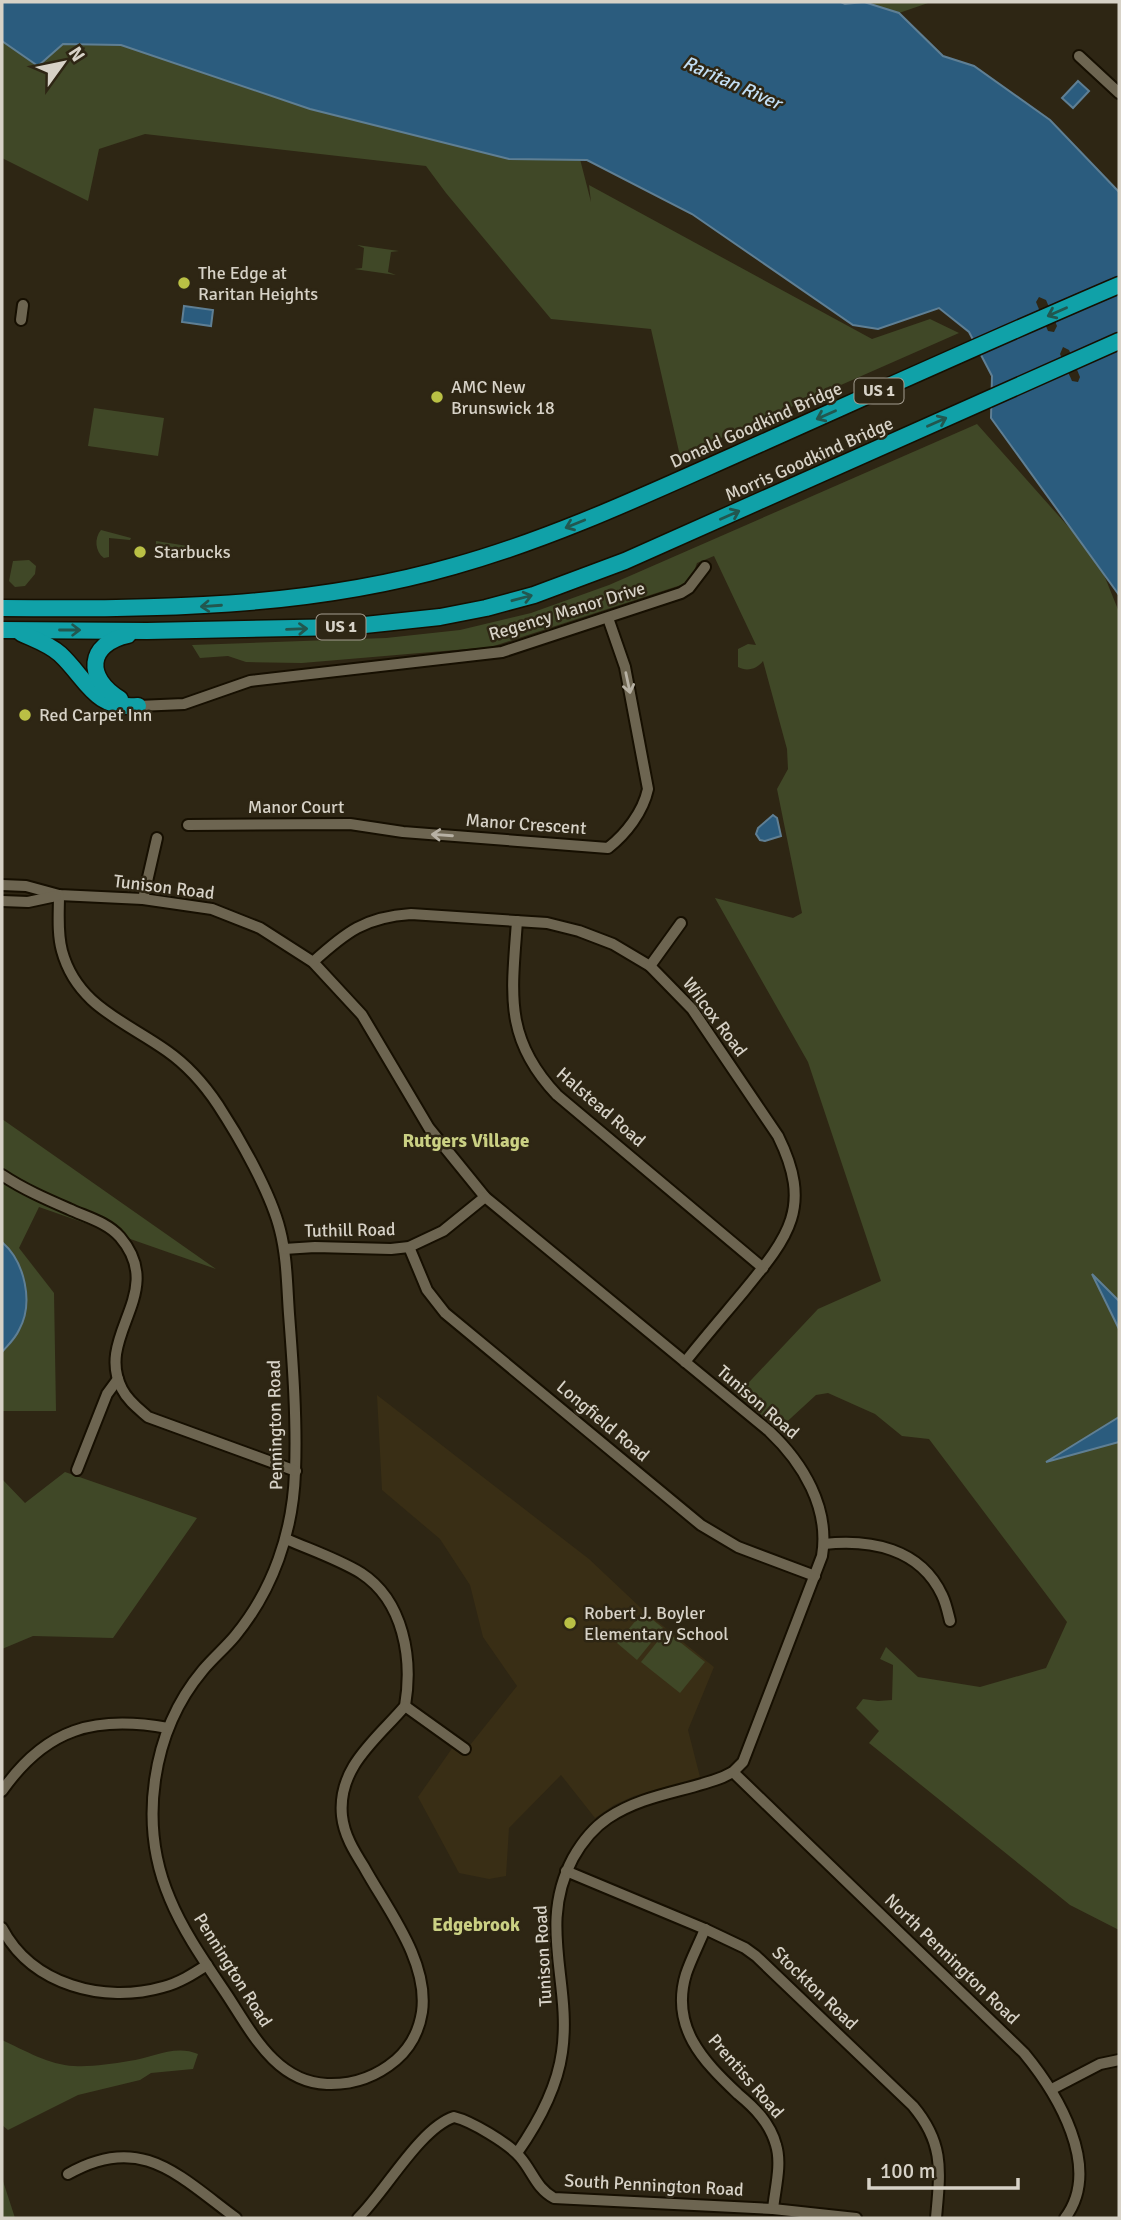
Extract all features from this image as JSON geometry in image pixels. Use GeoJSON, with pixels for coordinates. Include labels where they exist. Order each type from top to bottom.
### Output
{"type":"FeatureCollection","features":[{"type":"Feature","properties":{"kind":"highway","name":"Donald Goodkind Bridge"},"geometry":{"type":"LineString","coordinates":[[2,608],[200,607],[274,601],[415,576],[475,560],[533,541],[638,498],[1119,285]]}},
{"type":"Feature","properties":{"kind":"highway","name":"Morris Goodkind Bridge"},"geometry":{"type":"LineString","coordinates":[[147,631],[346,627],[440,617],[534,595],[581,579],[667,543],[1119,341]]}},
{"type":"Feature","properties":{"kind":"highway","name":"US 1"},"geometry":{"type":"LineString","coordinates":[[7,630],[147,631]]}},
{"type":"Feature","properties":{"kind":"highway"},"geometry":{"type":"LineString","coordinates":[[7,630],[44,643],[57,651],[89,690],[102,698],[117,706],[138,706]]}},
{"type":"Feature","properties":{"kind":"highway"},"geometry":{"type":"LineString","coordinates":[[138,706],[122,700],[103,685],[94,669],[97,654],[108,643],[123,636],[147,631]]}},
{"type":"Feature","properties":{"kind":"street"},"geometry":{"type":"LineString","coordinates":[[1079,56],[1119,93]]}},
{"type":"Feature","properties":{"kind":"street"},"geometry":{"type":"LineString","coordinates":[[21,320],[23,305]]}},
{"type":"Feature","properties":{"kind":"street","name":"Regency Manor Drive"},"geometry":{"type":"LineString","coordinates":[[138,706],[191,703],[250,681],[502,652],[681,593],[705,567]]}},
{"type":"Feature","properties":{"kind":"street","name":"Manor Crescent"},"geometry":{"type":"LineString","coordinates":[[403,832],[608,848],[617,841],[638,813],[648,789],[625,667],[608,618]]}},
{"type":"Feature","properties":{"kind":"street","name":"Manor Court"},"geometry":{"type":"LineString","coordinates":[[188,825],[350,824],[403,832]]}},
{"type":"Feature","properties":{"kind":"street"},"geometry":{"type":"LineString","coordinates":[[143,899],[157,838]]}},
{"type":"Feature","properties":{"kind":"street","name":"Tunison Road"},"geometry":{"type":"LineString","coordinates":[[2,885],[26,886],[59,895],[143,899],[212,909],[239,918],[287,944],[313,962],[362,1014],[429,1128],[485,1197],[769,1431],[789,1452],[813,1491],[822,1522],[824,1544],[816,1576],[749,1751],[733,1772],[715,1780],[642,1800],[610,1816],[585,1838],[566,1871],[559,1889],[556,1917],[564,2021],[562,2051],[556,2079],[546,2103],[533,2130],[517,2153]]}},
{"type":"Feature","properties":{"kind":"street","name":"Tunison Road"},"geometry":{"type":"LineString","coordinates":[[2,901],[28,902],[59,895]]}},
{"type":"Feature","properties":{"kind":"street","name":"Pennington Road"},"geometry":{"type":"LineString","coordinates":[[59,895],[61,947],[78,987],[105,1013],[162,1048],[184,1064],[202,1083],[217,1103],[261,1183],[280,1227],[292,1348],[296,1471],[286,1539],[260,1600],[233,1638],[202,1671],[168,1728],[157,1764],[152,1825],[162,1877],[170,1900],[207,1965],[262,2048],[291,2074],[306,2081],[326,2084],[365,2079],[383,2070],[404,2052],[413,2040],[420,2021],[423,2003],[421,1984],[412,1952],[349,1841],[342,1817],[346,1780],[354,1764],[405,1706]]}},
{"type":"Feature","properties":{"kind":"street","name":"Wilcox Road"},"geometry":{"type":"LineString","coordinates":[[313,962],[351,930],[377,918],[411,914],[547,923],[613,944],[650,966],[692,1009],[778,1136],[789,1159],[794,1183],[794,1207],[790,1228],[778,1250],[685,1362]]}},
{"type":"Feature","properties":{"kind":"street","name":"Halstead Road"},"geometry":{"type":"LineString","coordinates":[[517,921],[512,996],[514,1018],[530,1061],[543,1080],[557,1095],[763,1268]]}},
{"type":"Feature","properties":{"kind":"street"},"geometry":{"type":"LineString","coordinates":[[650,966],[681,923]]}},
{"type":"Feature","properties":{"kind":"street"},"geometry":{"type":"LineString","coordinates":[[2,1175],[35,1194],[110,1227],[129,1250],[136,1264],[139,1284],[118,1344],[115,1365],[123,1392],[148,1417],[296,1471]]}},
{"type":"Feature","properties":{"kind":"street","name":"Tuthill Road"},"geometry":{"type":"LineString","coordinates":[[284,1249],[409,1247],[443,1231],[485,1197]]}},
{"type":"Feature","properties":{"kind":"street","name":"Longfield Road"},"geometry":{"type":"LineString","coordinates":[[409,1247],[427,1290],[445,1313],[701,1525],[738,1548],[816,1576]]}},
{"type":"Feature","properties":{"kind":"street"},"geometry":{"type":"LineString","coordinates":[[77,1470],[107,1394],[118,1379]]}},
{"type":"Feature","properties":{"kind":"street"},"geometry":{"type":"LineString","coordinates":[[286,1539],[355,1569],[377,1585],[388,1598],[402,1630],[406,1647],[405,1706],[465,1748]]}},
{"type":"Feature","properties":{"kind":"street"},"geometry":{"type":"LineString","coordinates":[[824,1544],[898,1550],[934,1581],[943,1596],[950,1621]]}},
{"type":"Feature","properties":{"kind":"street"},"geometry":{"type":"LineString","coordinates":[[2,1791],[26,1760],[41,1747],[73,1730],[118,1722],[168,1728]]}},
{"type":"Feature","properties":{"kind":"street","name":"North Pennington Road"},"geometry":{"type":"LineString","coordinates":[[733,1772],[1024,2053],[1052,2089],[1066,2117],[1080,2180],[1073,2208],[1065,2218]]}},
{"type":"Feature","properties":{"kind":"street","name":"Stockton Road"},"geometry":{"type":"LineString","coordinates":[[566,1871],[705,1929],[756,1956],[914,2106],[925,2120],[938,2150],[940,2169],[936,2218]]}},
{"type":"Feature","properties":{"kind":"street"},"geometry":{"type":"LineString","coordinates":[[2,1928],[21,1953],[40,1969],[84,1990],[103,1994],[144,1992],[165,1987],[207,1965]]}},
{"type":"Feature","properties":{"kind":"street","name":"Prentiss Road"},"geometry":{"type":"LineString","coordinates":[[705,1929],[686,1974],[683,1990],[685,2023],[701,2056],[756,2110],[771,2132],[777,2147],[778,2161],[773,2208]]}},
{"type":"Feature","properties":{"kind":"street"},"geometry":{"type":"LineString","coordinates":[[1052,2089],[1092,2067],[1119,2060]]}},
{"type":"Feature","properties":{"kind":"street","name":"South Pennington Road"},"geometry":{"type":"LineString","coordinates":[[358,2218],[427,2135],[445,2120],[454,2117],[517,2153],[535,2182],[554,2198],[773,2208],[856,2218]]}},
{"type":"Feature","properties":{"kind":"street"},"geometry":{"type":"LineString","coordinates":[[68,2174],[101,2159],[120,2156],[154,2162],[173,2171],[236,2218]]}},
{"type":"Feature","properties":{"kind":"shaded area","name":"Robert J. Boyler Elementary School"},"geometry":{"type":"Polygon","coordinates":[[[377,1395],[589,1559],[642,1609],[714,1667],[688,1730],[700,1777],[634,1796],[595,1818],[561,1775],[509,1828],[506,1876],[489,1879],[459,1873],[418,1797],[453,1747],[463,1754],[517,1686],[483,1637],[470,1585],[440,1539],[382,1490],[377,1395]]]}},
{"type":"Feature","properties":{"kind":"green space"},"geometry":{"type":"Polygon","coordinates":[[[864,2],[931,2],[899,13],[864,2]]]}},
{"type":"Feature","properties":{"kind":"green space"},"geometry":{"type":"Polygon","coordinates":[[[2,31],[46,45],[142,42],[580,159],[591,202],[589,185],[872,339],[930,319],[959,333],[680,456],[651,329],[551,319],[426,166],[145,134],[99,149],[88,201],[2,158],[2,31]]]}},
{"type":"Feature","properties":{"kind":"green space"},"geometry":{"type":"Polygon","coordinates":[[[357,245],[399,251],[391,252],[388,272],[396,275],[354,269],[362,268],[364,248],[357,245]]]}},
{"type":"Feature","properties":{"kind":"green space"},"geometry":{"type":"Polygon","coordinates":[[[94,408],[164,418],[158,456],[88,446],[94,408]]]}},
{"type":"Feature","properties":{"kind":"green space"},"geometry":{"type":"Polygon","coordinates":[[[977,424],[1098,560],[1119,612],[1119,1301],[1094,1277],[1119,1329],[1119,1417],[1049,1461],[1119,1442],[1119,1930],[1070,1905],[869,1743],[879,1731],[856,1708],[863,1699],[892,1700],[893,1665],[880,1659],[886,1647],[918,1677],[980,1687],[1046,1668],[1067,1622],[929,1439],[902,1436],[875,1414],[828,1393],[816,1395],[779,1429],[737,1395],[818,1309],[881,1281],[808,1062],[715,898],[793,918],[802,913],[777,789],[788,769],[787,749],[763,661],[752,669],[738,667],[738,649],[748,644],[756,645],[714,556],[697,563],[692,577],[684,584],[491,647],[302,663],[246,662],[228,656],[200,658],[192,645],[386,638],[460,630],[531,613],[609,585],[977,424]]]}},
{"type":"Feature","properties":{"kind":"green space"},"geometry":{"type":"Polygon","coordinates":[[[101,530],[131,538],[109,538],[109,557],[104,558],[96,545],[101,530]]]}},
{"type":"Feature","properties":{"kind":"green space"},"geometry":{"type":"Polygon","coordinates":[[[156,541],[194,547],[180,557],[166,555],[166,549],[156,547],[156,541]]]}},
{"type":"Feature","properties":{"kind":"green space"},"geometry":{"type":"Polygon","coordinates":[[[29,560],[36,566],[35,574],[25,586],[15,587],[9,581],[13,561],[29,560]]]}},
{"type":"Feature","properties":{"kind":"green space"},"geometry":{"type":"Polygon","coordinates":[[[2,1119],[216,1269],[39,1207],[19,1248],[54,1293],[56,1411],[2,1411],[2,1352],[13,1341],[11,1251],[2,1242],[2,1119]]]}},
{"type":"Feature","properties":{"kind":"green space"},"geometry":{"type":"Polygon","coordinates":[[[65,1472],[197,1518],[113,1638],[33,1636],[2,1649],[2,1479],[25,1503],[65,1472]]]}},
{"type":"Feature","properties":{"kind":"green space"},"geometry":{"type":"Polygon","coordinates":[[[643,1612],[663,1628],[637,1660],[617,1643],[643,1612]]]}},
{"type":"Feature","properties":{"kind":"green space"},"geometry":{"type":"Polygon","coordinates":[[[666,1631],[705,1662],[680,1693],[641,1662],[666,1631]]]}},
{"type":"Feature","properties":{"kind":"green space"},"geometry":{"type":"Polygon","coordinates":[[[2,2040],[46,2060],[74,2066],[115,2063],[181,2050],[198,2054],[193,2069],[151,2073],[140,2080],[78,2095],[8,2130],[2,2125],[2,2040]]]}},
{"type":"Feature","properties":{"kind":"green space"},"geometry":{"type":"Polygon","coordinates":[[[2,2178],[15,2218],[2,2218],[2,2178]]]}},
{"type":"Feature","properties":{"kind":"water","name":"Raritan River"},"geometry":{"type":"Polygon","coordinates":[[[2,2],[864,2],[899,13],[943,56],[974,66],[1050,120],[1119,192],[1119,595],[991,418],[992,376],[969,332],[939,308],[878,329],[853,325],[692,214],[587,160],[509,159],[310,109],[121,45],[63,44],[38,66],[2,41],[2,2]]]}},
{"type":"Feature","properties":{"kind":"water"},"geometry":{"type":"Polygon","coordinates":[[[1078,81],[1089,91],[1073,108],[1062,98],[1078,81]]]}},
{"type":"Feature","properties":{"kind":"water"},"geometry":{"type":"Polygon","coordinates":[[[184,306],[213,310],[211,326],[182,322],[184,306]]]}},
{"type":"Feature","properties":{"kind":"water"},"geometry":{"type":"Polygon","coordinates":[[[773,815],[777,818],[781,836],[760,840],[756,834],[758,828],[773,815]]]}},
{"type":"Feature","properties":{"kind":"water"},"geometry":{"type":"Polygon","coordinates":[[[2,1242],[16,1260],[25,1283],[26,1308],[19,1330],[2,1352],[2,1242]]]}},
{"type":"Feature","properties":{"kind":"water"},"geometry":{"type":"Polygon","coordinates":[[[1092,1274],[1119,1301],[1119,1329],[1092,1274]]]}},
{"type":"Feature","properties":{"kind":"water"},"geometry":{"type":"Polygon","coordinates":[[[1119,1417],[1119,1442],[1046,1462],[1119,1417]]]}},
{"type":"Feature","properties":{"kind":"pier"},"geometry":{"type":"Polygon","coordinates":[[[1039,297],[1046,300],[1057,326],[1054,332],[1048,331],[1036,302],[1039,297]]]}},
{"type":"Feature","properties":{"kind":"pier"},"geometry":{"type":"Polygon","coordinates":[[[1063,347],[1069,350],[1080,377],[1078,382],[1072,381],[1060,354],[1063,347]]]}},
{"type":"Feature","properties":{"kind":"place","name":"The Edge at Raritan Heights"},"geometry":{"type":"Point","coordinates":[184,283]}},
{"type":"Feature","properties":{"kind":"place","name":"AMC New Brunswick 18"},"geometry":{"type":"Point","coordinates":[437,397]}},
{"type":"Feature","properties":{"kind":"place","name":"Starbucks"},"geometry":{"type":"Point","coordinates":[140,552]}},
{"type":"Feature","properties":{"kind":"place","name":"Red Carpet Inn"},"geometry":{"type":"Point","coordinates":[25,715]}},
{"type":"Feature","properties":{"kind":"place","name":"Robert J. Boyler Elementary School"},"geometry":{"type":"Point","coordinates":[570,1623]}},
{"type":"Feature","properties":{"kind":"district","name":"Rutgers Village"},"geometry":{"type":"Point","coordinates":[466,1141]}},
{"type":"Feature","properties":{"kind":"district","name":"Edgebrook"},"geometry":{"type":"Point","coordinates":[476,1925]}}]}
